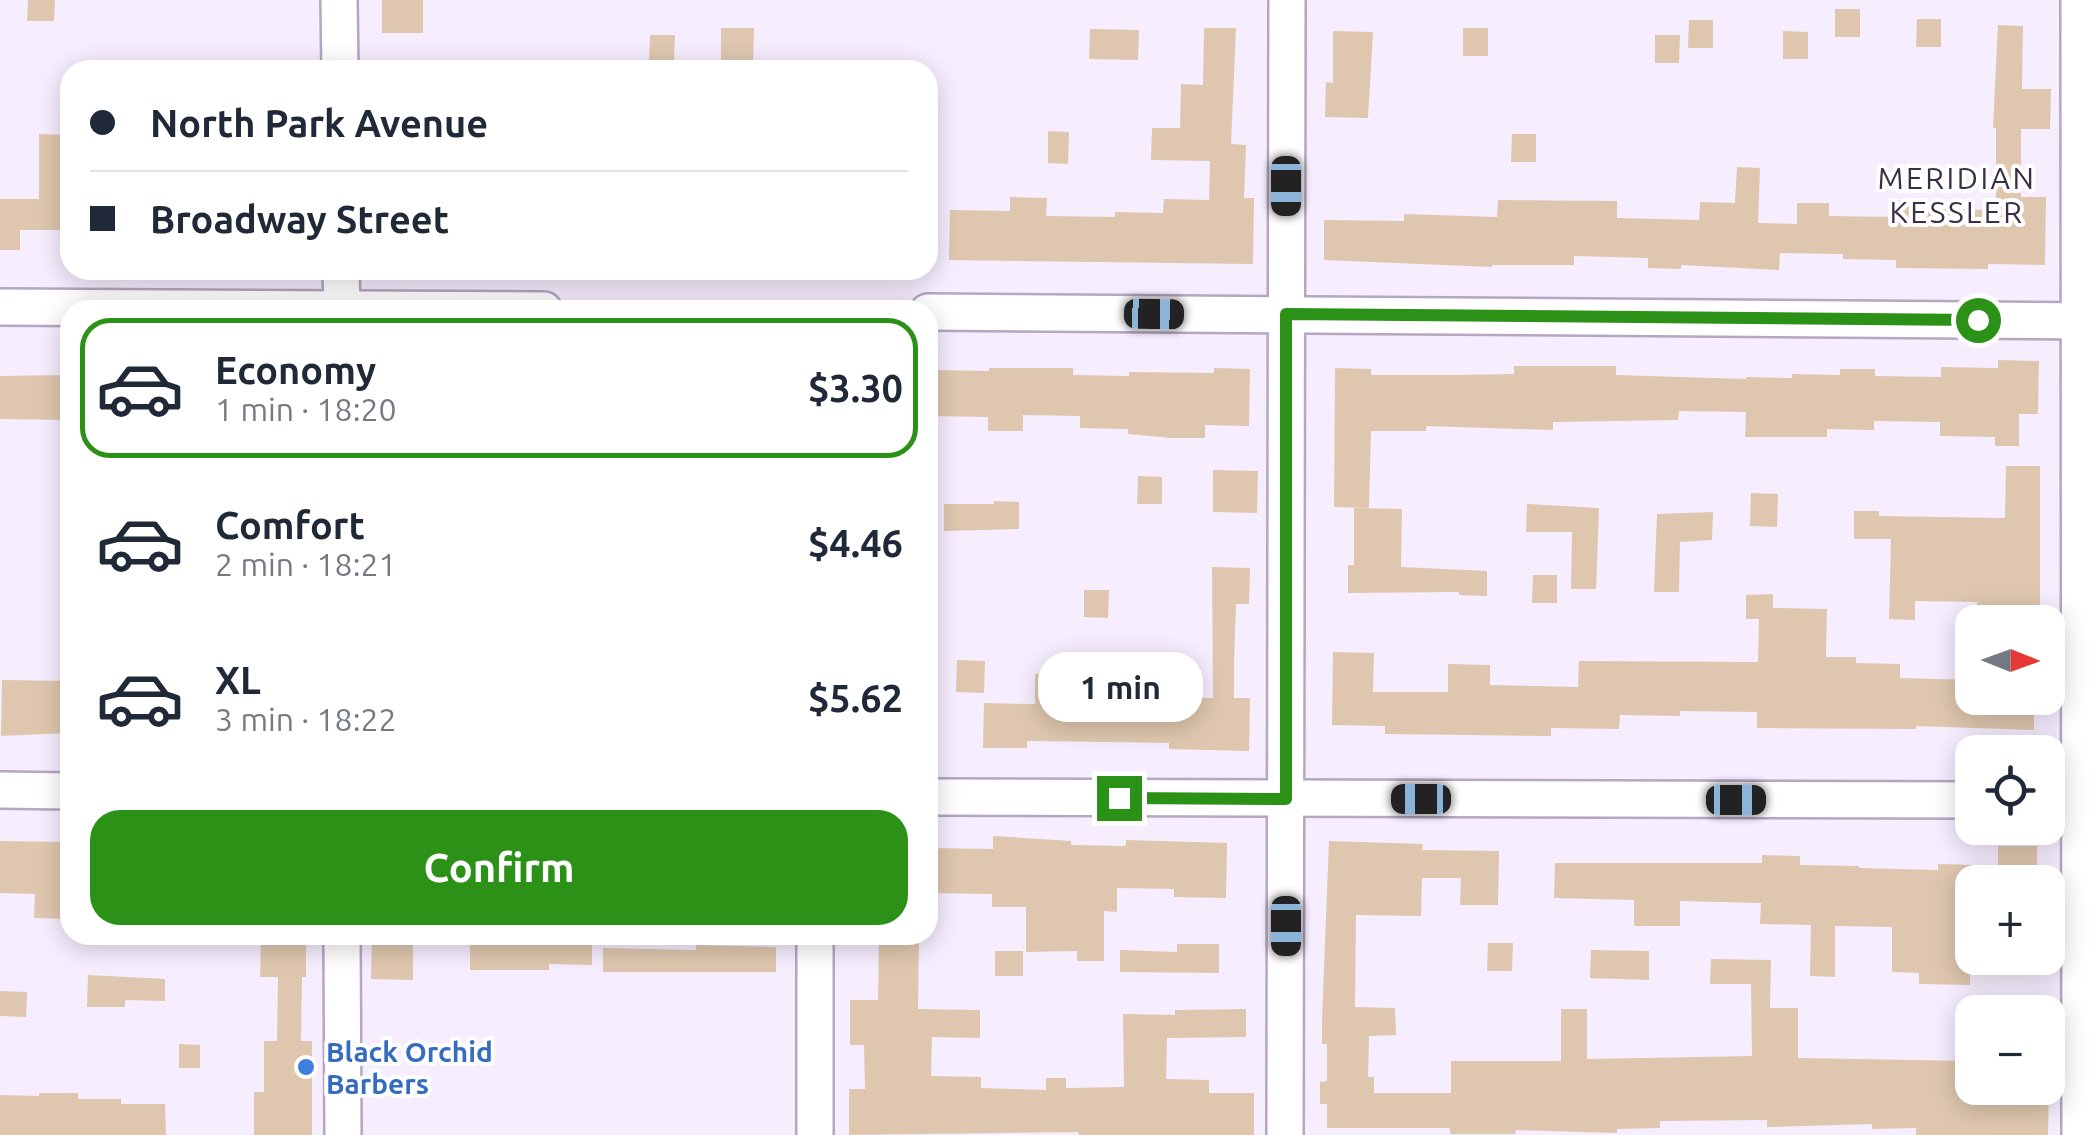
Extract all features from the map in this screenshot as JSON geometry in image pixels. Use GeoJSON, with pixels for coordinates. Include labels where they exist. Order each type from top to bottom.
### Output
{"type":"FeatureCollection","features":[{"type":"Feature","properties":{"kind":"street"},"geometry":{"type":"LineString","coordinates":[[339,0],[340,60]]}},
{"type":"Feature","properties":{"kind":"street"},"geometry":{"type":"LineString","coordinates":[[1285,1135],[1287,0]]}},
{"type":"Feature","properties":{"kind":"street"},"geometry":{"type":"LineString","coordinates":[[2079,0],[2086,321],[2074,800],[2080,1135]]}},
{"type":"Feature","properties":{"kind":"street"},"geometry":{"type":"LineString","coordinates":[[0,307],[60,308]]}},
{"type":"Feature","properties":{"kind":"street"},"geometry":{"type":"LineString","coordinates":[[938,312],[2086,321]]}},
{"type":"Feature","properties":{"kind":"street"},"geometry":{"type":"LineString","coordinates":[[0,790],[60,791]]}},
{"type":"Feature","properties":{"kind":"street"},"geometry":{"type":"LineString","coordinates":[[938,797],[1955,800]]}},
{"type":"Feature","properties":{"kind":"street"},"geometry":{"type":"LineString","coordinates":[[342,945],[342,1135]]}},
{"type":"Feature","properties":{"kind":"street"},"geometry":{"type":"LineString","coordinates":[[815,945],[815,1135]]}},
{"type":"Feature","properties":{"kind":"building"},"geometry":{"type":"Polygon","coordinates":[[[28,0],[55,0],[54,21],[27,21],[28,0]]]}},
{"type":"Feature","properties":{"kind":"building"},"geometry":{"type":"Polygon","coordinates":[[[382,0],[423,0],[423,33],[382,33],[382,0]]]}},
{"type":"Feature","properties":{"kind":"building"},"geometry":{"type":"Polygon","coordinates":[[[1835,9],[1860,9],[1860,37],[1835,37],[1835,9]]]}},
{"type":"Feature","properties":{"kind":"building"},"geometry":{"type":"Polygon","coordinates":[[[1917,19],[1941,19],[1941,47],[1916,47],[1917,19]]]}},
{"type":"Feature","properties":{"kind":"building"},"geometry":{"type":"Polygon","coordinates":[[[1689,20],[1713,20],[1713,48],[1688,48],[1689,20]]]}},
{"type":"Feature","properties":{"kind":"building"},"geometry":{"type":"Polygon","coordinates":[[[1998,25],[2023,26],[2022,89],[2051,89],[2050,129],[2021,129],[2021,197],[2046,197],[2045,265],[1896,268],[1896,260],[1780,253],[1779,270],[1681,265],[1681,269],[1648,268],[1648,258],[1574,256],[1574,265],[1492,267],[1324,260],[1324,220],[1404,221],[1404,214],[1497,217],[1498,200],[1617,201],[1617,218],[1699,220],[1700,202],[1735,203],[1737,167],[1760,168],[1758,223],[1797,224],[1797,203],[1829,203],[1829,216],[1897,217],[1898,200],[1937,201],[1936,209],[1996,210],[1993,128],[1998,25]]]}},
{"type":"Feature","properties":{"kind":"building"},"geometry":{"type":"Polygon","coordinates":[[[721,28],[754,28],[753,60],[721,60],[721,28]]]}},
{"type":"Feature","properties":{"kind":"building"},"geometry":{"type":"Polygon","coordinates":[[[1204,28],[1236,28],[1231,144],[1246,145],[1244,198],[1254,198],[1253,264],[949,260],[950,210],[1010,211],[1010,197],[1047,198],[1046,216],[1115,217],[1115,212],[1163,213],[1164,199],[1209,200],[1210,161],[1151,160],[1152,128],[1180,128],[1181,84],[1203,85],[1204,28]]]}},
{"type":"Feature","properties":{"kind":"building"},"geometry":{"type":"Polygon","coordinates":[[[1463,28],[1488,28],[1488,56],[1463,56],[1463,28]]]}},
{"type":"Feature","properties":{"kind":"building"},"geometry":{"type":"Polygon","coordinates":[[[1090,29],[1139,30],[1138,60],[1089,59],[1090,29]]]}},
{"type":"Feature","properties":{"kind":"building"},"geometry":{"type":"Polygon","coordinates":[[[1333,31],[1373,32],[1368,118],[1325,117],[1326,82],[1333,83],[1333,31]]]}},
{"type":"Feature","properties":{"kind":"building"},"geometry":{"type":"Polygon","coordinates":[[[1783,31],[1808,32],[1808,59],[1783,59],[1783,31]]]}},
{"type":"Feature","properties":{"kind":"building"},"geometry":{"type":"Polygon","coordinates":[[[650,35],[675,35],[674,60],[649,60],[650,35]]]}},
{"type":"Feature","properties":{"kind":"building"},"geometry":{"type":"Polygon","coordinates":[[[1655,35],[1680,35],[1679,63],[1655,63],[1655,35]]]}},
{"type":"Feature","properties":{"kind":"building"},"geometry":{"type":"Polygon","coordinates":[[[1048,131],[1069,132],[1068,164],[1048,163],[1048,131]]]}},
{"type":"Feature","properties":{"kind":"building"},"geometry":{"type":"Polygon","coordinates":[[[39,134],[60,135],[60,230],[20,230],[20,250],[0,250],[0,199],[39,199],[39,134]]]}},
{"type":"Feature","properties":{"kind":"building"},"geometry":{"type":"Polygon","coordinates":[[[1512,134],[1536,134],[1536,162],[1511,162],[1512,134]]]}},
{"type":"Feature","properties":{"kind":"building"},"geometry":{"type":"Polygon","coordinates":[[[1998,360],[2039,361],[2038,414],[2019,414],[2019,446],[1995,446],[1995,437],[1940,436],[1940,422],[1874,421],[1874,430],[1827,429],[1827,437],[1745,437],[1746,412],[1679,411],[1678,420],[1553,422],[1553,430],[1426,426],[1426,431],[1371,431],[1369,508],[1334,507],[1335,368],[1371,369],[1371,375],[1453,375],[1514,374],[1514,366],[1616,366],[1616,375],[1746,379],[1792,378],[1792,374],[1840,375],[1840,369],[1875,369],[1875,376],[1941,377],[1941,367],[1998,368],[1998,360]]]}},
{"type":"Feature","properties":{"kind":"building"},"geometry":{"type":"Polygon","coordinates":[[[1073,368],[1073,375],[1129,376],[1129,372],[1214,373],[1214,368],[1250,369],[1249,426],[1205,425],[1205,438],[1172,438],[1128,434],[1128,429],[1080,428],[1080,416],[1023,415],[1023,431],[988,431],[988,417],[938,416],[938,370],[1073,368]]]}},
{"type":"Feature","properties":{"kind":"building"},"geometry":{"type":"Polygon","coordinates":[[[60,375],[60,420],[0,419],[0,376],[60,375]]]}},
{"type":"Feature","properties":{"kind":"building"},"geometry":{"type":"Polygon","coordinates":[[[2006,466],[2040,466],[2040,605],[1915,601],[1915,620],[1889,619],[1891,539],[1854,539],[1854,511],[1879,511],[1879,516],[2005,518],[2006,466]]]}},
{"type":"Feature","properties":{"kind":"building"},"geometry":{"type":"Polygon","coordinates":[[[1213,470],[1258,471],[1257,513],[1213,512],[1213,470]]]}},
{"type":"Feature","properties":{"kind":"building"},"geometry":{"type":"Polygon","coordinates":[[[1138,476],[1162,477],[1162,504],[1137,504],[1138,476]]]}},
{"type":"Feature","properties":{"kind":"building"},"geometry":{"type":"Polygon","coordinates":[[[1751,493],[1778,494],[1777,527],[1750,526],[1751,493]]]}},
{"type":"Feature","properties":{"kind":"building"},"geometry":{"type":"Polygon","coordinates":[[[1019,502],[1019,529],[944,531],[944,504],[1019,502]]]}},
{"type":"Feature","properties":{"kind":"building"},"geometry":{"type":"Polygon","coordinates":[[[1527,504],[1599,508],[1596,589],[1571,589],[1572,532],[1526,532],[1527,504]]]}},
{"type":"Feature","properties":{"kind":"building"},"geometry":{"type":"Polygon","coordinates":[[[1354,508],[1402,509],[1401,567],[1487,571],[1487,596],[1459,592],[1348,593],[1348,565],[1354,565],[1354,508]]]}},
{"type":"Feature","properties":{"kind":"building"},"geometry":{"type":"Polygon","coordinates":[[[1713,512],[1712,540],[1680,542],[1679,592],[1654,592],[1657,514],[1713,512]]]}},
{"type":"Feature","properties":{"kind":"building"},"geometry":{"type":"Polygon","coordinates":[[[1212,567],[1250,568],[1249,604],[1236,604],[1234,662],[1234,698],[1250,698],[1249,751],[1169,749],[1169,743],[1027,741],[1027,748],[983,748],[984,703],[1035,704],[1035,674],[1072,674],[1072,690],[1122,691],[1123,671],[1155,671],[1155,697],[1213,698],[1212,567]]]}},
{"type":"Feature","properties":{"kind":"building"},"geometry":{"type":"Polygon","coordinates":[[[1533,575],[1557,575],[1557,603],[1532,603],[1533,575]]]}},
{"type":"Feature","properties":{"kind":"building"},"geometry":{"type":"Polygon","coordinates":[[[1084,590],[1109,590],[1108,618],[1084,617],[1084,590]]]}},
{"type":"Feature","properties":{"kind":"building"},"geometry":{"type":"Polygon","coordinates":[[[1773,594],[1773,608],[1827,609],[1826,657],[1856,657],[1856,663],[1900,664],[1900,678],[1955,680],[1955,715],[2034,715],[2034,730],[1916,726],[1757,728],[1757,712],[1680,711],[1680,716],[1620,715],[1619,729],[1551,728],[1551,736],[1385,734],[1385,726],[1332,725],[1333,652],[1374,653],[1373,692],[1448,692],[1448,664],[1490,665],[1490,685],[1578,687],[1579,661],[1758,662],[1759,619],[1746,619],[1746,595],[1773,594]]]}},
{"type":"Feature","properties":{"kind":"building"},"geometry":{"type":"Polygon","coordinates":[[[957,660],[985,661],[984,693],[956,692],[957,660]]]}},
{"type":"Feature","properties":{"kind":"building"},"geometry":{"type":"Polygon","coordinates":[[[2,680],[60,681],[60,733],[1,736],[2,680]]]}},
{"type":"Feature","properties":{"kind":"building"},"geometry":{"type":"Polygon","coordinates":[[[993,836],[1071,841],[1071,845],[1126,846],[1126,840],[1227,843],[1226,898],[1174,897],[1174,889],[1117,888],[1117,912],[1104,911],[1104,961],[1077,961],[1077,951],[1026,952],[1026,907],[992,907],[992,894],[938,893],[938,848],[993,849],[993,836]]]}},
{"type":"Feature","properties":{"kind":"building"},"geometry":{"type":"Polygon","coordinates":[[[0,841],[60,842],[60,919],[34,918],[35,894],[0,893],[0,841]]]}},
{"type":"Feature","properties":{"kind":"building"},"geometry":{"type":"Polygon","coordinates":[[[1329,841],[1423,844],[1422,850],[1499,851],[1498,905],[1460,905],[1461,878],[1422,878],[1421,916],[1356,915],[1355,1007],[1395,1008],[1396,1035],[1369,1036],[1368,1077],[1374,1077],[1374,1093],[1451,1093],[1451,1061],[1561,1061],[1561,1009],[1587,1009],[1587,1059],[1752,1056],[1751,984],[1710,984],[1711,959],[1771,960],[1770,1008],[1798,1008],[1798,1058],[1955,1061],[1955,1105],[2049,1105],[2048,1135],[1916,1135],[1916,1128],[1872,1129],[1872,1124],[1767,1127],[1767,1120],[1660,1121],[1660,1128],[1617,1129],[1617,1133],[1516,1130],[1515,1134],[1450,1134],[1450,1128],[1327,1128],[1327,1104],[1320,1104],[1320,1082],[1327,1081],[1322,1019],[1329,841]]]}},
{"type":"Feature","properties":{"kind":"building"},"geometry":{"type":"Polygon","coordinates":[[[1998,846],[2037,846],[2037,865],[1998,865],[1998,846]]]}},
{"type":"Feature","properties":{"kind":"building"},"geometry":{"type":"Polygon","coordinates":[[[1762,855],[1800,856],[1800,865],[1859,868],[1938,870],[1938,864],[1972,865],[1955,865],[1955,975],[1970,975],[1970,985],[1919,984],[1919,973],[1892,972],[1892,927],[1835,926],[1835,977],[1810,976],[1811,925],[1760,924],[1761,903],[1680,901],[1680,926],[1634,926],[1634,900],[1554,898],[1555,863],[1762,863],[1762,855]]]}},
{"type":"Feature","properties":{"kind":"building"},"geometry":{"type":"Polygon","coordinates":[[[1488,943],[1513,943],[1512,971],[1487,971],[1488,943]]]}},
{"type":"Feature","properties":{"kind":"building"},"geometry":{"type":"Polygon","coordinates":[[[1177,944],[1219,944],[1219,973],[1120,972],[1120,950],[1177,952],[1177,944]]]}},
{"type":"Feature","properties":{"kind":"building"},"geometry":{"type":"Polygon","coordinates":[[[261,945],[306,945],[301,1041],[312,1041],[312,1135],[254,1135],[254,1092],[264,1092],[264,1041],[277,1041],[278,977],[260,977],[261,945]]]}},
{"type":"Feature","properties":{"kind":"building"},"geometry":{"type":"Polygon","coordinates":[[[372,945],[413,945],[413,980],[371,979],[372,945]]]}},
{"type":"Feature","properties":{"kind":"building"},"geometry":{"type":"Polygon","coordinates":[[[470,945],[592,945],[592,965],[549,964],[549,970],[470,970],[470,945]]]}},
{"type":"Feature","properties":{"kind":"building"},"geometry":{"type":"Polygon","coordinates":[[[696,945],[776,947],[776,972],[603,972],[603,948],[696,950],[696,945]]]}},
{"type":"Feature","properties":{"kind":"building"},"geometry":{"type":"Polygon","coordinates":[[[879,945],[919,945],[918,1009],[980,1010],[980,1038],[932,1037],[931,1076],[981,1077],[981,1088],[1046,1090],[1046,1078],[1066,1078],[1066,1088],[1124,1087],[1123,1014],[1175,1015],[1175,1010],[1246,1009],[1246,1037],[1167,1038],[1166,1079],[1209,1080],[1209,1093],[1254,1093],[1254,1135],[849,1135],[849,1089],[865,1089],[864,1045],[850,1045],[850,1000],[878,1000],[879,945]]]}},
{"type":"Feature","properties":{"kind":"building"},"geometry":{"type":"Polygon","coordinates":[[[1591,950],[1649,951],[1649,980],[1590,978],[1591,950]]]}},
{"type":"Feature","properties":{"kind":"building"},"geometry":{"type":"Polygon","coordinates":[[[995,951],[1023,951],[1023,976],[995,976],[995,951]]]}},
{"type":"Feature","properties":{"kind":"building"},"geometry":{"type":"Polygon","coordinates":[[[88,975],[165,979],[165,1001],[125,1000],[125,1007],[87,1007],[88,975]]]}},
{"type":"Feature","properties":{"kind":"building"},"geometry":{"type":"Polygon","coordinates":[[[0,991],[27,992],[26,1017],[0,1016],[0,991]]]}},
{"type":"Feature","properties":{"kind":"building"},"geometry":{"type":"Polygon","coordinates":[[[179,1044],[200,1045],[200,1068],[179,1068],[179,1044]]]}},
{"type":"Feature","properties":{"kind":"building"},"geometry":{"type":"Polygon","coordinates":[[[78,1093],[78,1099],[121,1099],[121,1104],[165,1104],[166,1135],[0,1135],[0,1095],[78,1093]]]}},
{"type":"Feature","properties":{"kind":"place","name":"Black Orchid Barbers"},"geometry":{"type":"Point","coordinates":[306,1067]}},
{"type":"Feature","properties":{"kind":"district","name":"MERIDIAN KESSLER"},"geometry":{"type":"Point","coordinates":[1957,195]}},
{"type":"Feature","properties":{"kind":"route"},"geometry":{"type":"LineString","coordinates":[[1119,798],[1286,799],[1286,314],[1978,320]]}}]}
